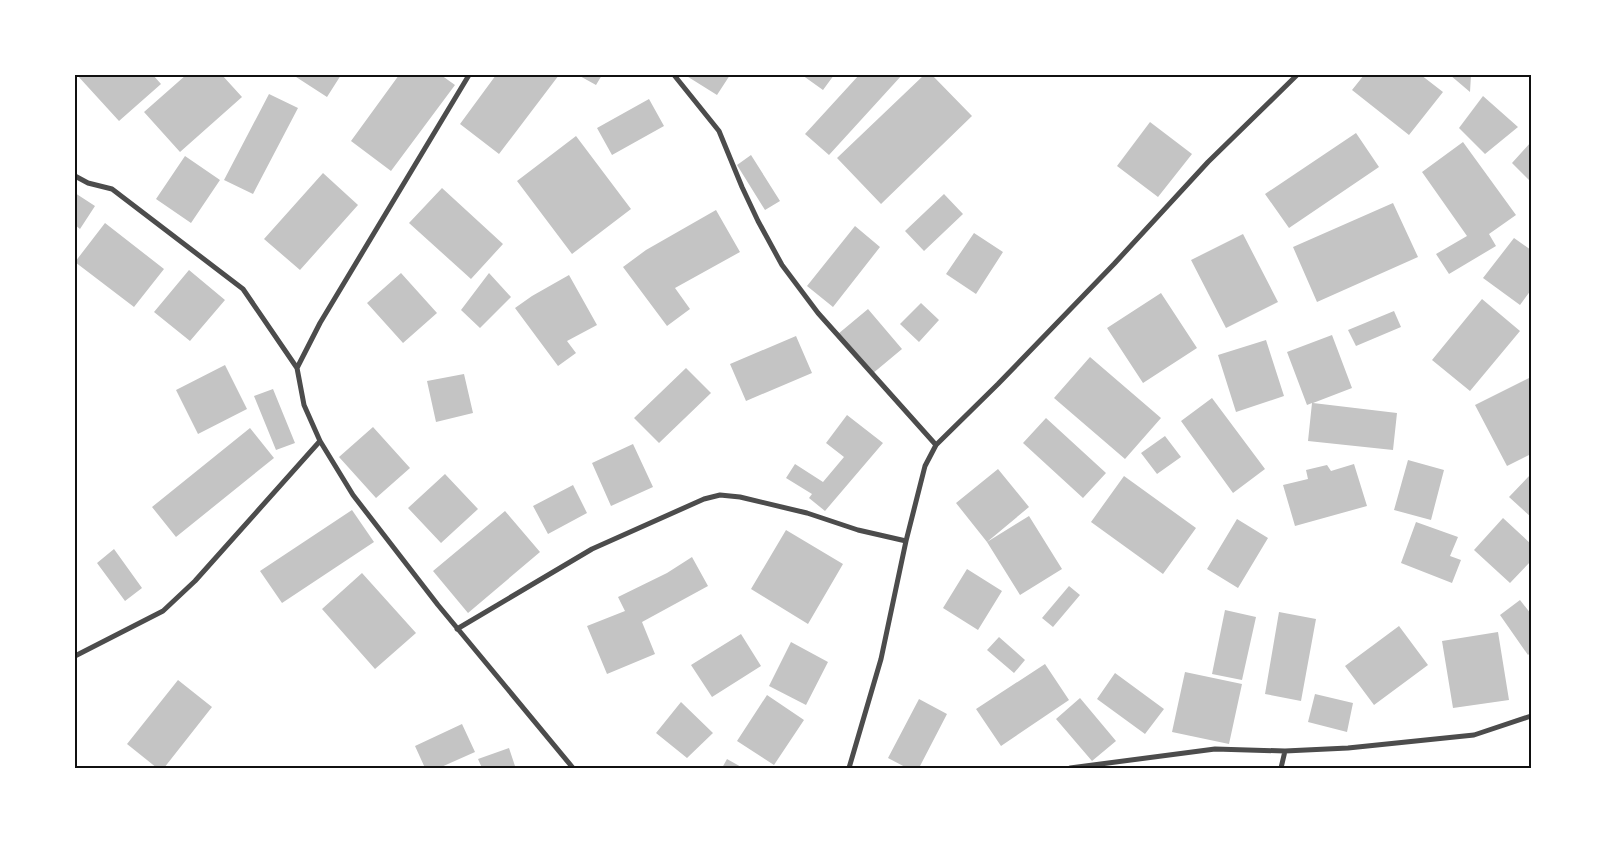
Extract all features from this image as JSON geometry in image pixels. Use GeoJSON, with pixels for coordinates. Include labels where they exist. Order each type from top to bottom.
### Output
{"type":"FeatureCollection","features":[{"type":"Feature","properties":{"kind":"street"},"geometry":{"type":"LineString","coordinates":[[297,368],[320,323],[469,75]]}},
{"type":"Feature","properties":{"kind":"street"},"geometry":{"type":"LineString","coordinates":[[674,75],[719,131],[742,187],[782,265],[818,313],[936,445]]}},
{"type":"Feature","properties":{"kind":"street"},"geometry":{"type":"LineString","coordinates":[[849,768],[881,659],[906,541],[925,466],[936,445],[1114,264],[1208,162],[1297,75]]}},
{"type":"Feature","properties":{"kind":"street"},"geometry":{"type":"LineString","coordinates":[[75,176],[88,183],[112,189],[243,289],[297,368],[304,405],[320,441],[353,495],[457,629],[573,768]]}},
{"type":"Feature","properties":{"kind":"street"},"geometry":{"type":"LineString","coordinates":[[75,656],[163,611],[195,581],[320,441]]}},
{"type":"Feature","properties":{"kind":"street"},"geometry":{"type":"LineString","coordinates":[[457,629],[592,549],[704,498],[720,495],[740,497],[807,513],[858,530],[906,541]]}},
{"type":"Feature","properties":{"kind":"street"},"geometry":{"type":"LineString","coordinates":[[1070,768],[1215,749],[1285,752],[1348,748],[1474,735],[1531,716]]}},
{"type":"Feature","properties":{"kind":"street"},"geometry":{"type":"LineString","coordinates":[[1281,768],[1285,752]]}},
{"type":"Feature","properties":{"kind":"building"},"geometry":{"type":"Polygon","coordinates":[[[77,75],[153,75],[161,84],[119,121],[77,75]]]}},
{"type":"Feature","properties":{"kind":"building"},"geometry":{"type":"Polygon","coordinates":[[[186,75],[222,75],[242,97],[180,152],[144,112],[186,75]]]}},
{"type":"Feature","properties":{"kind":"building"},"geometry":{"type":"Polygon","coordinates":[[[293,75],[341,75],[327,97],[293,75]]]}},
{"type":"Feature","properties":{"kind":"building"},"geometry":{"type":"Polygon","coordinates":[[[399,75],[441,75],[455,85],[391,171],[351,141],[399,75]]]}},
{"type":"Feature","properties":{"kind":"building"},"geometry":{"type":"Polygon","coordinates":[[[496,75],[559,75],[499,154],[460,124],[496,75]]]}},
{"type":"Feature","properties":{"kind":"building"},"geometry":{"type":"Polygon","coordinates":[[[578,75],[602,75],[596,85],[578,75]]]}},
{"type":"Feature","properties":{"kind":"building"},"geometry":{"type":"Polygon","coordinates":[[[685,75],[730,75],[717,95],[685,75]]]}},
{"type":"Feature","properties":{"kind":"building"},"geometry":{"type":"Polygon","coordinates":[[[802,75],[834,75],[823,90],[802,75]]]}},
{"type":"Feature","properties":{"kind":"building"},"geometry":{"type":"Polygon","coordinates":[[[859,75],[902,75],[829,155],[805,134],[859,75]]]}},
{"type":"Feature","properties":{"kind":"building"},"geometry":{"type":"Polygon","coordinates":[[[924,75],[932,75],[972,116],[881,204],[837,158],[924,75]]]}},
{"type":"Feature","properties":{"kind":"building"},"geometry":{"type":"Polygon","coordinates":[[[1364,75],[1421,75],[1443,92],[1409,135],[1352,90],[1364,75]]]}},
{"type":"Feature","properties":{"kind":"building"},"geometry":{"type":"Polygon","coordinates":[[[1450,75],[1471,75],[1470,92],[1450,75]]]}},
{"type":"Feature","properties":{"kind":"building"},"geometry":{"type":"Polygon","coordinates":[[[269,94],[298,108],[253,194],[224,180],[269,94]]]}},
{"type":"Feature","properties":{"kind":"building"},"geometry":{"type":"Polygon","coordinates":[[[1483,96],[1518,127],[1485,154],[1459,128],[1483,96]]]}},
{"type":"Feature","properties":{"kind":"building"},"geometry":{"type":"Polygon","coordinates":[[[649,99],[664,126],[612,155],[597,128],[649,99]]]}},
{"type":"Feature","properties":{"kind":"building"},"geometry":{"type":"Polygon","coordinates":[[[1150,122],[1192,154],[1158,197],[1117,166],[1150,122]]]}},
{"type":"Feature","properties":{"kind":"building"},"geometry":{"type":"Polygon","coordinates":[[[1356,133],[1379,167],[1289,228],[1265,194],[1356,133]]]}},
{"type":"Feature","properties":{"kind":"building"},"geometry":{"type":"Polygon","coordinates":[[[576,136],[631,209],[572,254],[517,181],[576,136]]]}},
{"type":"Feature","properties":{"kind":"building"},"geometry":{"type":"Polygon","coordinates":[[[1463,142],[1516,215],[1489,234],[1496,246],[1449,274],[1436,254],[1467,236],[1422,172],[1463,142]]]}},
{"type":"Feature","properties":{"kind":"building"},"geometry":{"type":"Polygon","coordinates":[[[1531,142],[1531,182],[1512,163],[1531,142]]]}},
{"type":"Feature","properties":{"kind":"building"},"geometry":{"type":"Polygon","coordinates":[[[751,155],[780,201],[765,210],[737,165],[751,155]]]}},
{"type":"Feature","properties":{"kind":"building"},"geometry":{"type":"Polygon","coordinates":[[[185,156],[220,180],[191,223],[156,199],[185,156]]]}},
{"type":"Feature","properties":{"kind":"building"},"geometry":{"type":"Polygon","coordinates":[[[323,173],[358,205],[300,270],[264,239],[323,173]]]}},
{"type":"Feature","properties":{"kind":"building"},"geometry":{"type":"Polygon","coordinates":[[[442,188],[503,244],[471,279],[409,223],[442,188]]]}},
{"type":"Feature","properties":{"kind":"building"},"geometry":{"type":"Polygon","coordinates":[[[75,193],[95,206],[80,229],[75,225],[75,193]]]}},
{"type":"Feature","properties":{"kind":"building"},"geometry":{"type":"Polygon","coordinates":[[[944,194],[963,214],[924,251],[905,231],[944,194]]]}},
{"type":"Feature","properties":{"kind":"building"},"geometry":{"type":"Polygon","coordinates":[[[1393,203],[1418,257],[1317,302],[1293,247],[1393,203]]]}},
{"type":"Feature","properties":{"kind":"building"},"geometry":{"type":"Polygon","coordinates":[[[716,210],[740,252],[675,288],[690,309],[667,326],[623,267],[646,250],[716,210]]]}},
{"type":"Feature","properties":{"kind":"building"},"geometry":{"type":"Polygon","coordinates":[[[105,223],[164,269],[134,307],[75,262],[105,223]]]}},
{"type":"Feature","properties":{"kind":"building"},"geometry":{"type":"Polygon","coordinates":[[[855,226],[880,247],[833,307],[807,286],[855,226]]]}},
{"type":"Feature","properties":{"kind":"building"},"geometry":{"type":"Polygon","coordinates":[[[974,233],[1003,252],[976,294],[946,274],[974,233]]]}},
{"type":"Feature","properties":{"kind":"building"},"geometry":{"type":"Polygon","coordinates":[[[1243,234],[1278,302],[1226,328],[1191,260],[1243,234]]]}},
{"type":"Feature","properties":{"kind":"building"},"geometry":{"type":"Polygon","coordinates":[[[1514,238],[1531,250],[1531,290],[1520,305],[1483,278],[1514,238]]]}},
{"type":"Feature","properties":{"kind":"building"},"geometry":{"type":"Polygon","coordinates":[[[189,270],[225,300],[190,341],[154,312],[189,270]]]}},
{"type":"Feature","properties":{"kind":"building"},"geometry":{"type":"Polygon","coordinates":[[[401,273],[437,313],[403,343],[367,303],[401,273]]]}},
{"type":"Feature","properties":{"kind":"building"},"geometry":{"type":"Polygon","coordinates":[[[489,273],[511,297],[480,328],[461,310],[489,273]]]}},
{"type":"Feature","properties":{"kind":"building"},"geometry":{"type":"Polygon","coordinates":[[[569,275],[597,325],[567,341],[576,353],[558,366],[515,308],[569,275]]]}},
{"type":"Feature","properties":{"kind":"building"},"geometry":{"type":"Polygon","coordinates":[[[1161,293],[1197,348],[1143,383],[1107,328],[1161,293]]]}},
{"type":"Feature","properties":{"kind":"building"},"geometry":{"type":"Polygon","coordinates":[[[1482,299],[1520,331],[1470,391],[1432,360],[1482,299]]]}},
{"type":"Feature","properties":{"kind":"building"},"geometry":{"type":"Polygon","coordinates":[[[921,303],[939,320],[919,342],[900,324],[921,303]]]}},
{"type":"Feature","properties":{"kind":"building"},"geometry":{"type":"Polygon","coordinates":[[[868,309],[902,349],[872,374],[838,334],[868,309]]]}},
{"type":"Feature","properties":{"kind":"building"},"geometry":{"type":"Polygon","coordinates":[[[1394,311],[1401,327],[1356,346],[1348,330],[1394,311]]]}},
{"type":"Feature","properties":{"kind":"building"},"geometry":{"type":"Polygon","coordinates":[[[1332,335],[1352,388],[1313,403],[1397,413],[1393,450],[1308,441],[1312,403],[1307,405],[1287,352],[1332,335]]]}},
{"type":"Feature","properties":{"kind":"building"},"geometry":{"type":"Polygon","coordinates":[[[796,336],[812,373],[746,401],[730,364],[796,336]]]}},
{"type":"Feature","properties":{"kind":"building"},"geometry":{"type":"Polygon","coordinates":[[[1266,340],[1284,396],[1236,412],[1218,355],[1266,340]]]}},
{"type":"Feature","properties":{"kind":"building"},"geometry":{"type":"Polygon","coordinates":[[[1090,357],[1161,418],[1125,459],[1054,398],[1090,357]]]}},
{"type":"Feature","properties":{"kind":"building"},"geometry":{"type":"Polygon","coordinates":[[[225,365],[247,409],[198,434],[176,390],[225,365]]]}},
{"type":"Feature","properties":{"kind":"building"},"geometry":{"type":"Polygon","coordinates":[[[686,368],[711,393],[659,443],[634,418],[686,368]]]}},
{"type":"Feature","properties":{"kind":"building"},"geometry":{"type":"Polygon","coordinates":[[[464,374],[473,413],[436,422],[427,381],[464,374]]]}},
{"type":"Feature","properties":{"kind":"building"},"geometry":{"type":"Polygon","coordinates":[[[1531,377],[1531,454],[1507,466],[1475,405],[1531,377]]]}},
{"type":"Feature","properties":{"kind":"building"},"geometry":{"type":"Polygon","coordinates":[[[273,389],[295,443],[276,450],[254,396],[273,389]]]}},
{"type":"Feature","properties":{"kind":"building"},"geometry":{"type":"Polygon","coordinates":[[[1212,398],[1265,469],[1233,493],[1181,421],[1212,398]]]}},
{"type":"Feature","properties":{"kind":"building"},"geometry":{"type":"Polygon","coordinates":[[[847,415],[883,443],[825,511],[809,498],[812,494],[786,478],[795,464],[823,482],[844,457],[826,443],[847,415]]]}},
{"type":"Feature","properties":{"kind":"building"},"geometry":{"type":"Polygon","coordinates":[[[1046,418],[1106,473],[1083,498],[1023,443],[1046,418]]]}},
{"type":"Feature","properties":{"kind":"building"},"geometry":{"type":"Polygon","coordinates":[[[373,427],[410,468],[376,498],[339,457],[373,427]]]}},
{"type":"Feature","properties":{"kind":"building"},"geometry":{"type":"Polygon","coordinates":[[[250,428],[274,458],[176,537],[152,507],[250,428]]]}},
{"type":"Feature","properties":{"kind":"building"},"geometry":{"type":"Polygon","coordinates":[[[1165,436],[1181,457],[1157,474],[1141,453],[1165,436]]]}},
{"type":"Feature","properties":{"kind":"building"},"geometry":{"type":"Polygon","coordinates":[[[633,444],[653,487],[611,506],[592,463],[633,444]]]}},
{"type":"Feature","properties":{"kind":"building"},"geometry":{"type":"Polygon","coordinates":[[[1408,460],[1444,470],[1431,520],[1394,510],[1408,460]]]}},
{"type":"Feature","properties":{"kind":"building"},"geometry":{"type":"Polygon","coordinates":[[[1354,464],[1367,506],[1295,526],[1283,485],[1308,479],[1306,470],[1327,465],[1331,471],[1354,464]]]}},
{"type":"Feature","properties":{"kind":"building"},"geometry":{"type":"Polygon","coordinates":[[[998,469],[1029,507],[987,542],[956,503],[998,469]]]}},
{"type":"Feature","properties":{"kind":"building"},"geometry":{"type":"Polygon","coordinates":[[[445,474],[478,509],[441,543],[408,508],[445,474]]]}},
{"type":"Feature","properties":{"kind":"building"},"geometry":{"type":"Polygon","coordinates":[[[1531,474],[1531,517],[1509,497],[1531,474]]]}},
{"type":"Feature","properties":{"kind":"building"},"geometry":{"type":"Polygon","coordinates":[[[1124,476],[1196,528],[1163,574],[1091,522],[1124,476]]]}},
{"type":"Feature","properties":{"kind":"building"},"geometry":{"type":"Polygon","coordinates":[[[573,485],[587,513],[548,534],[533,506],[573,485]]]}},
{"type":"Feature","properties":{"kind":"building"},"geometry":{"type":"Polygon","coordinates":[[[352,510],[374,542],[282,603],[260,571],[352,510]]]}},
{"type":"Feature","properties":{"kind":"building"},"geometry":{"type":"Polygon","coordinates":[[[505,511],[540,552],[468,613],[433,571],[505,511]]]}},
{"type":"Feature","properties":{"kind":"building"},"geometry":{"type":"Polygon","coordinates":[[[1029,516],[1062,569],[1020,595],[987,542],[1029,516]]]}},
{"type":"Feature","properties":{"kind":"building"},"geometry":{"type":"Polygon","coordinates":[[[1503,518],[1531,544],[1531,561],[1510,583],[1474,550],[1503,518]]]}},
{"type":"Feature","properties":{"kind":"building"},"geometry":{"type":"Polygon","coordinates":[[[1237,519],[1268,538],[1238,588],[1207,569],[1237,519]]]}},
{"type":"Feature","properties":{"kind":"building"},"geometry":{"type":"Polygon","coordinates":[[[1416,522],[1458,537],[1450,556],[1461,560],[1452,583],[1401,563],[1416,522]]]}},
{"type":"Feature","properties":{"kind":"building"},"geometry":{"type":"Polygon","coordinates":[[[786,530],[843,564],[808,624],[751,589],[786,530]]]}},
{"type":"Feature","properties":{"kind":"building"},"geometry":{"type":"Polygon","coordinates":[[[114,549],[142,588],[125,601],[97,563],[114,549]]]}},
{"type":"Feature","properties":{"kind":"building"},"geometry":{"type":"Polygon","coordinates":[[[692,557],[708,586],[642,622],[655,654],[607,674],[587,626],[625,611],[618,597],[667,573],[692,557]]]}},
{"type":"Feature","properties":{"kind":"building"},"geometry":{"type":"Polygon","coordinates":[[[967,569],[1002,591],[978,630],[943,608],[967,569]]]}},
{"type":"Feature","properties":{"kind":"building"},"geometry":{"type":"Polygon","coordinates":[[[362,573],[416,633],[375,669],[322,609],[362,573]]]}},
{"type":"Feature","properties":{"kind":"building"},"geometry":{"type":"Polygon","coordinates":[[[1069,586],[1080,595],[1053,627],[1042,618],[1069,586]]]}},
{"type":"Feature","properties":{"kind":"building"},"geometry":{"type":"Polygon","coordinates":[[[1520,600],[1531,614],[1531,652],[1528,655],[1500,615],[1520,600]]]}},
{"type":"Feature","properties":{"kind":"building"},"geometry":{"type":"Polygon","coordinates":[[[1225,610],[1256,617],[1242,680],[1212,674],[1225,610]]]}},
{"type":"Feature","properties":{"kind":"building"},"geometry":{"type":"Polygon","coordinates":[[[1279,612],[1316,619],[1301,701],[1265,694],[1279,612]]]}},
{"type":"Feature","properties":{"kind":"building"},"geometry":{"type":"Polygon","coordinates":[[[1399,626],[1428,665],[1374,705],[1345,666],[1399,626]]]}},
{"type":"Feature","properties":{"kind":"building"},"geometry":{"type":"Polygon","coordinates":[[[1498,632],[1509,700],[1453,708],[1442,641],[1498,632]]]}},
{"type":"Feature","properties":{"kind":"building"},"geometry":{"type":"Polygon","coordinates":[[[741,634],[761,666],[712,697],[691,665],[741,634]]]}},
{"type":"Feature","properties":{"kind":"building"},"geometry":{"type":"Polygon","coordinates":[[[999,637],[1025,660],[1014,673],[987,650],[999,637]]]}},
{"type":"Feature","properties":{"kind":"building"},"geometry":{"type":"Polygon","coordinates":[[[791,642],[828,662],[806,705],[769,686],[791,642]]]}},
{"type":"Feature","properties":{"kind":"building"},"geometry":{"type":"Polygon","coordinates":[[[1045,664],[1069,700],[1001,746],[976,709],[1045,664]]]}},
{"type":"Feature","properties":{"kind":"building"},"geometry":{"type":"Polygon","coordinates":[[[1185,672],[1242,684],[1229,744],[1172,732],[1185,672]]]}},
{"type":"Feature","properties":{"kind":"building"},"geometry":{"type":"Polygon","coordinates":[[[1115,673],[1164,709],[1145,734],[1097,699],[1115,673]]]}},
{"type":"Feature","properties":{"kind":"building"},"geometry":{"type":"Polygon","coordinates":[[[178,680],[212,707],[164,768],[157,768],[127,744],[178,680]]]}},
{"type":"Feature","properties":{"kind":"building"},"geometry":{"type":"Polygon","coordinates":[[[1315,694],[1353,703],[1347,732],[1308,722],[1315,694]]]}},
{"type":"Feature","properties":{"kind":"building"},"geometry":{"type":"Polygon","coordinates":[[[767,695],[804,720],[774,765],[737,741],[767,695]]]}},
{"type":"Feature","properties":{"kind":"building"},"geometry":{"type":"Polygon","coordinates":[[[1080,698],[1116,741],[1092,761],[1056,719],[1080,698]]]}},
{"type":"Feature","properties":{"kind":"building"},"geometry":{"type":"Polygon","coordinates":[[[919,699],[947,714],[919,768],[907,768],[888,758],[919,699]]]}},
{"type":"Feature","properties":{"kind":"building"},"geometry":{"type":"Polygon","coordinates":[[[681,702],[713,733],[687,758],[656,733],[681,702]]]}},
{"type":"Feature","properties":{"kind":"building"},"geometry":{"type":"Polygon","coordinates":[[[462,724],[475,752],[439,768],[425,768],[415,746],[462,724]]]}},
{"type":"Feature","properties":{"kind":"building"},"geometry":{"type":"Polygon","coordinates":[[[509,748],[515,766],[508,768],[482,768],[478,759],[509,748]]]}},
{"type":"Feature","properties":{"kind":"building"},"geometry":{"type":"Polygon","coordinates":[[[727,759],[743,768],[722,768],[727,759]]]}}]}
